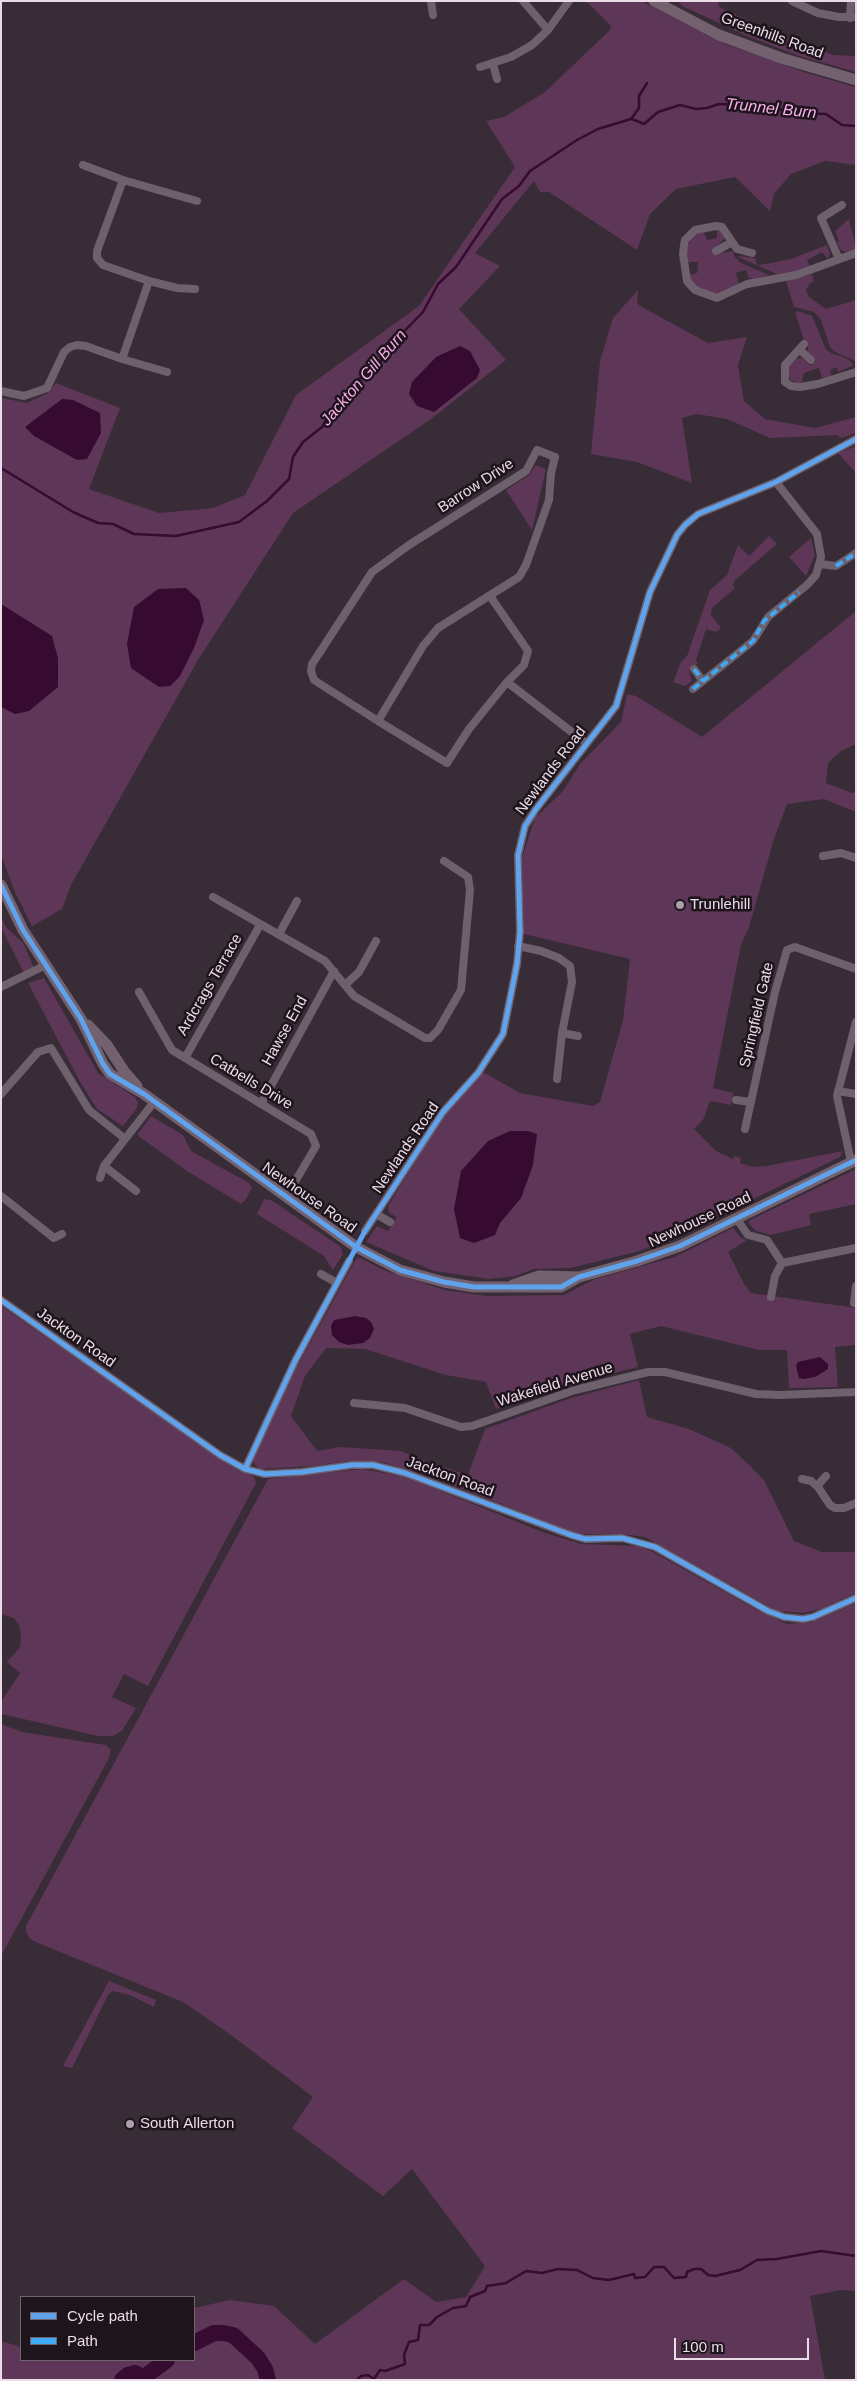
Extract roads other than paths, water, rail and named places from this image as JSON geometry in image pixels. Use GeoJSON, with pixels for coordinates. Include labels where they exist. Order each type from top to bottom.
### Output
{"type":"FeatureCollection","features":[{"type":"Feature","properties":{"kind":"street"},"geometry":{"type":"LineString","coordinates":[[431,1],[433,15]]}},
{"type":"Feature","properties":{"kind":"street"},"geometry":{"type":"LineString","coordinates":[[523,1],[548,30]]}},
{"type":"Feature","properties":{"kind":"street"},"geometry":{"type":"LineString","coordinates":[[480,67],[511,57],[532,45],[548,30],[569,1]]}},
{"type":"Feature","properties":{"kind":"street","name":"Greenhills Road"},"geometry":{"type":"LineString","coordinates":[[654,1],[719,34],[781,58],[856,80]]}},
{"type":"Feature","properties":{"kind":"street"},"geometry":{"type":"LineString","coordinates":[[792,1],[818,13],[853,17],[851,1]]}},
{"type":"Feature","properties":{"kind":"street"},"geometry":{"type":"LineString","coordinates":[[492,64],[497,79]]}},
{"type":"Feature","properties":{"kind":"street"},"geometry":{"type":"LineString","coordinates":[[83,165],[123,180],[197,201]]}},
{"type":"Feature","properties":{"kind":"street"},"geometry":{"type":"LineString","coordinates":[[123,180],[97,251],[97,258],[103,265],[149,281],[177,288],[195,289]]}},
{"type":"Feature","properties":{"kind":"street"},"geometry":{"type":"LineString","coordinates":[[839,259],[821,218],[842,205]]}},
{"type":"Feature","properties":{"kind":"street"},"geometry":{"type":"LineString","coordinates":[[752,252],[741,252],[725,230],[716,226],[692,232],[685,240],[683,254],[685,276],[689,285],[711,297],[717,298],[748,284],[796,275],[856,253]]}},
{"type":"Feature","properties":{"kind":"street"},"geometry":{"type":"LineString","coordinates":[[716,251],[732,242]]}},
{"type":"Feature","properties":{"kind":"street"},"geometry":{"type":"LineString","coordinates":[[122,359],[149,281]]}},
{"type":"Feature","properties":{"kind":"street"},"geometry":{"type":"LineString","coordinates":[[1,391],[24,396],[48,388],[64,352],[70,347],[86,346],[167,372]]}},
{"type":"Feature","properties":{"kind":"street"},"geometry":{"type":"LineString","coordinates":[[811,360],[802,347],[785,365],[785,382],[791,386],[800,387],[818,384],[856,372]]}},
{"type":"Feature","properties":{"kind":"street","name":"Newlands Road"},"geometry":{"type":"LineString","coordinates":[[365,1231],[443,1112],[478,1073],[503,1034],[518,946],[518,855],[525,826],[586,743],[616,706],[650,592],[677,535],[698,514],[776,482],[856,439]]}},
{"type":"Feature","properties":{"kind":"street","name":"Barrow Drive"},"geometry":{"type":"LineString","coordinates":[[378,721],[423,646],[438,628],[519,577],[526,565],[549,500],[551,473],[555,457],[537,450],[526,471],[409,545],[372,572],[312,664],[311,670],[314,680],[378,721],[447,763],[469,729],[507,682]]}},
{"type":"Feature","properties":{"kind":"street"},"geometry":{"type":"LineString","coordinates":[[693,689],[752,641],[764,621],[807,586],[816,574],[820,564],[820,544],[817,534],[776,482]]}},
{"type":"Feature","properties":{"kind":"street"},"geometry":{"type":"LineString","coordinates":[[820,564],[836,566],[856,552]]}},
{"type":"Feature","properties":{"kind":"street"},"geometry":{"type":"LineString","coordinates":[[490,596],[528,651],[524,665],[507,682],[586,743]]}},
{"type":"Feature","properties":{"kind":"street"},"geometry":{"type":"LineString","coordinates":[[694,669],[703,681]]}},
{"type":"Feature","properties":{"kind":"street"},"geometry":{"type":"LineString","coordinates":[[823,856],[841,853],[856,858]]}},
{"type":"Feature","properties":{"kind":"street"},"geometry":{"type":"LineString","coordinates":[[213,897],[325,962],[354,996],[425,1038],[430,1038],[438,1030],[461,990],[470,890],[468,877],[444,861]]}},
{"type":"Feature","properties":{"kind":"street","name":"Newhouse Road"},"geometry":{"type":"LineString","coordinates":[[1,885],[23,930],[81,1019],[107,1070],[144,1094],[356,1246],[400,1270],[444,1282],[474,1287],[557,1288],[580,1277],[637,1261],[680,1246],[854,1161]]}},
{"type":"Feature","properties":{"kind":"street"},"geometry":{"type":"LineString","coordinates":[[279,934],[297,901]]}},
{"type":"Feature","properties":{"kind":"street","name":"Ardcrags Terrace"},"geometry":{"type":"LineString","coordinates":[[185,1058],[260,925]]}},
{"type":"Feature","properties":{"kind":"street"},"geometry":{"type":"LineString","coordinates":[[345,985],[359,972],[376,941]]}},
{"type":"Feature","properties":{"kind":"street"},"geometry":{"type":"LineString","coordinates":[[518,946],[541,951],[559,958],[570,966],[572,982],[562,1033],[557,1079]]}},
{"type":"Feature","properties":{"kind":"street","name":"Springfield Gate"},"geometry":{"type":"LineString","coordinates":[[745,1130],[775,992],[787,950],[795,947],[856,969]]}},
{"type":"Feature","properties":{"kind":"street"},"geometry":{"type":"LineString","coordinates":[[1,987],[46,965]]}},
{"type":"Feature","properties":{"kind":"street","name":"Hawse End"},"geometry":{"type":"LineString","coordinates":[[260,1104],[334,971]]}},
{"type":"Feature","properties":{"kind":"street","name":"Catbells Drive"},"geometry":{"type":"LineString","coordinates":[[139,992],[172,1050],[310,1134],[316,1146],[286,1197]]}},
{"type":"Feature","properties":{"kind":"street"},"geometry":{"type":"LineString","coordinates":[[854,1161],[838,1102],[838,1091],[856,1022]]}},
{"type":"Feature","properties":{"kind":"street"},"geometry":{"type":"LineString","coordinates":[[562,1033],[578,1036]]}},
{"type":"Feature","properties":{"kind":"street"},"geometry":{"type":"LineString","coordinates":[[1,1094],[38,1052],[51,1048],[89,1110],[124,1138]]}},
{"type":"Feature","properties":{"kind":"street"},"geometry":{"type":"LineString","coordinates":[[838,1091],[856,1094]]}},
{"type":"Feature","properties":{"kind":"street"},"geometry":{"type":"LineString","coordinates":[[736,1100],[751,1102]]}},
{"type":"Feature","properties":{"kind":"street"},"geometry":{"type":"LineString","coordinates":[[100,1178],[104,1166],[154,1102]]}},
{"type":"Feature","properties":{"kind":"street"},"geometry":{"type":"LineString","coordinates":[[104,1166],[136,1191]]}},
{"type":"Feature","properties":{"kind":"street"},"geometry":{"type":"LineString","coordinates":[[1,1196],[54,1238],[62,1234]]}},
{"type":"Feature","properties":{"kind":"street"},"geometry":{"type":"LineString","coordinates":[[376,1214],[390,1222]]}},
{"type":"Feature","properties":{"kind":"street"},"geometry":{"type":"LineString","coordinates":[[736,1218],[748,1235],[763,1238],[769,1242],[782,1263]]}},
{"type":"Feature","properties":{"kind":"street"},"geometry":{"type":"LineString","coordinates":[[771,1297],[774,1276],[782,1263],[856,1248]]}},
{"type":"Feature","properties":{"kind":"street"},"geometry":{"type":"LineString","coordinates":[[244,1469],[296,1359],[349,1262]]}},
{"type":"Feature","properties":{"kind":"street"},"geometry":{"type":"LineString","coordinates":[[321,1274],[337,1283]]}},
{"type":"Feature","properties":{"kind":"street"},"geometry":{"type":"LineString","coordinates":[[854,1303],[856,1286]]}},
{"type":"Feature","properties":{"kind":"street","name":"Jackton Road"},"geometry":{"type":"LineString","coordinates":[[1,1300],[220,1455],[244,1469],[265,1474],[302,1472],[352,1465],[373,1465],[405,1473],[571,1535],[585,1539],[622,1538],[655,1547],[768,1611],[784,1616],[813,1617],[856,1598]]}},
{"type":"Feature","properties":{"kind":"street","name":"Wakefield Avenue"},"geometry":{"type":"LineString","coordinates":[[354,1403],[405,1408],[461,1427],[472,1426],[575,1390],[648,1372],[665,1372],[756,1394],[856,1392]]}},
{"type":"Feature","properties":{"kind":"street"},"geometry":{"type":"LineString","coordinates":[[817,1486],[826,1476]]}},
{"type":"Feature","properties":{"kind":"street"},"geometry":{"type":"LineString","coordinates":[[802,1479],[817,1486],[830,1505],[835,1508],[844,1508],[856,1503]]}},
{"type":"Feature","properties":{"kind":"waterway","name":"Jackton Gill Burn"},"geometry":{"type":"LineString","coordinates":[[1,468],[73,512],[98,523],[113,524],[134,534],[176,536],[239,522],[267,501],[289,479],[293,457],[303,442],[322,427],[332,411],[360,378],[379,366],[384,352],[423,312],[438,284],[456,267],[502,199],[519,186],[530,171],[577,140],[598,129],[631,119],[639,108],[639,96],[647,83]]}},
{"type":"Feature","properties":{"kind":"waterway","name":"Trunnel Burn"},"geometry":{"type":"LineString","coordinates":[[632,119],[644,124],[658,112],[680,105],[696,109],[719,104],[761,105],[794,113],[826,114],[842,125],[856,126]]}},
{"type":"Feature","properties":{"kind":"waterway"},"geometry":{"type":"LineString","coordinates":[[357,2380],[361,2376],[368,2375],[374,2379],[380,2370],[385,2371],[405,2364],[404,2355],[409,2342],[418,2340],[420,2325],[429,2325],[437,2317],[453,2308],[466,2306],[470,2297],[485,2291],[487,2286],[506,2283],[526,2271],[542,2273],[558,2269],[577,2270],[593,2278],[609,2280],[634,2274],[635,2278],[645,2277],[654,2267],[664,2267],[674,2278],[686,2277],[687,2272],[694,2269],[701,2269],[708,2275],[715,2276],[740,2270],[757,2260],[777,2259],[821,2251],[856,2256]]}},
{"type":"Feature","properties":{"kind":"waterway"},"geometry":{"type":"LineString","coordinates":[[195,2342],[214,2333],[233,2335],[258,2358],[265,2369],[268,2380]]}},
{"type":"Feature","properties":{"kind":"waterway"},"geometry":{"type":"LineString","coordinates":[[122,2380],[128,2375],[135,2373],[141,2377],[147,2375],[166,2361]]}},
{"type":"Feature","properties":{"kind":"place","name":"Trunlehill"},"geometry":{"type":"Point","coordinates":[680,905]}},
{"type":"Feature","properties":{"kind":"place","name":"South Allerton"},"geometry":{"type":"Point","coordinates":[130,2124]}}]}
